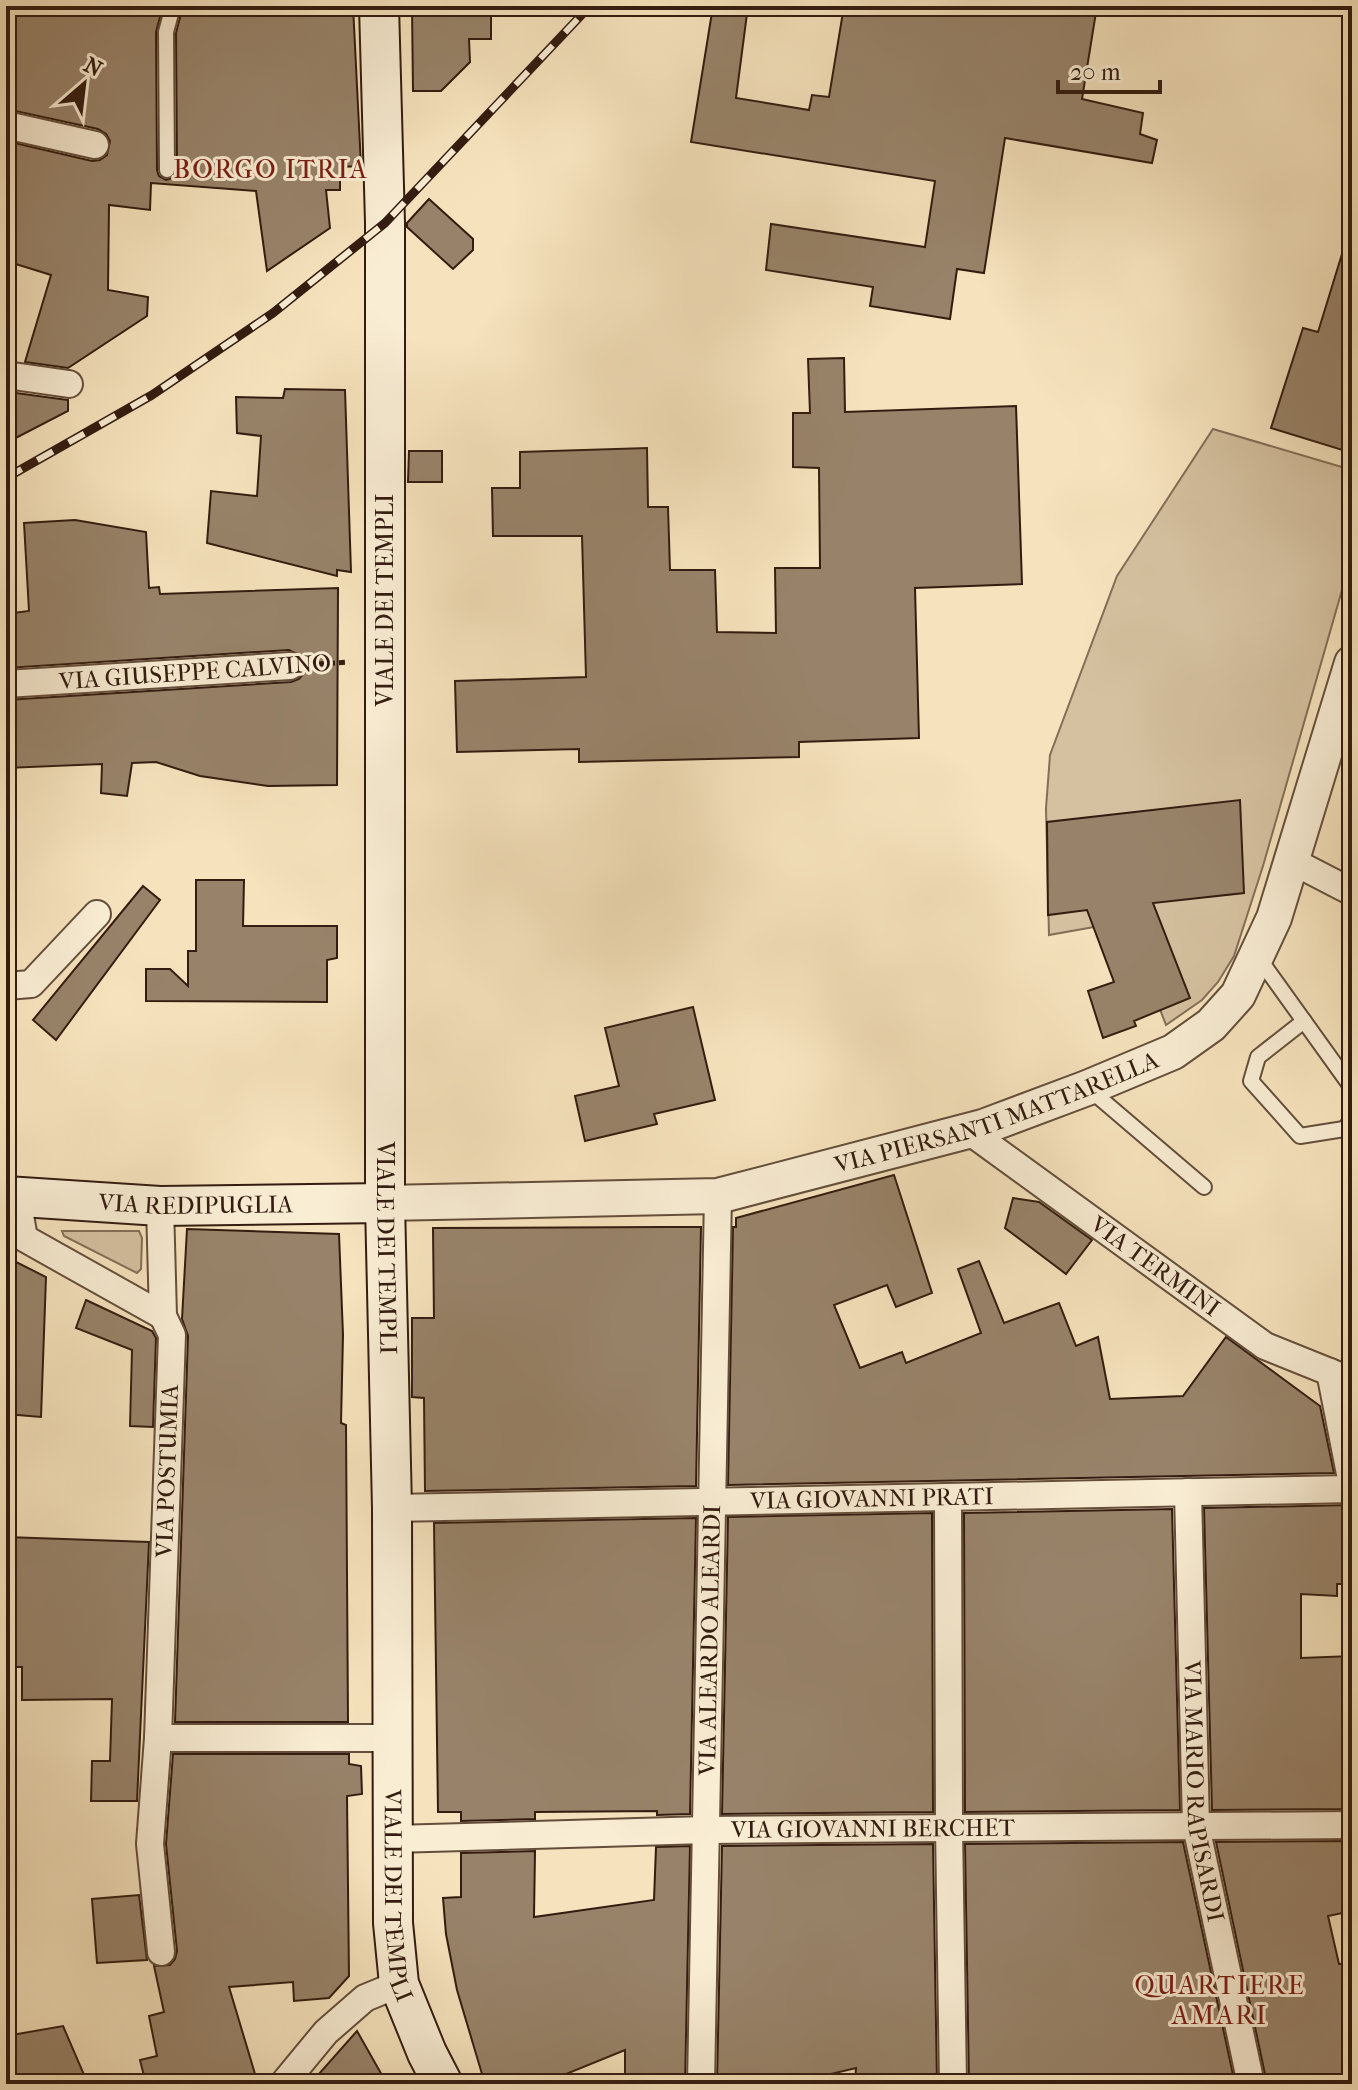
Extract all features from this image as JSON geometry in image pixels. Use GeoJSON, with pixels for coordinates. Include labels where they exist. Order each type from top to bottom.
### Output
{"type":"FeatureCollection","features":[{"type":"Feature","properties":{"kind":"main road","name":"VIALE DEI TEMPLI"},"geometry":{"type":"LineString","coordinates":[[379,6],[385,223],[385,1203],[392,1508],[393,1923],[399,1984],[443,2084]]}},
{"type":"Feature","properties":{"kind":"main road","name":"VIA REDIPUGLIA"},"geometry":{"type":"LineString","coordinates":[[11,1197],[160,1206],[385,1203]]}},
{"type":"Feature","properties":{"kind":"street"},"geometry":{"type":"LineString","coordinates":[[6,125],[95,145]]}},
{"type":"Feature","properties":{"kind":"street"},"geometry":{"type":"LineString","coordinates":[[6,375],[69,384]]}},
{"type":"Feature","properties":{"kind":"street","name":"VIA PIERSANTI MATTARELLA"},"geometry":{"type":"LineString","coordinates":[[385,1203],[718,1196],[969,1131],[1087,1088],[1173,1052],[1211,1025],[1238,995],[1258,956],[1274,918],[1352,663]]}},
{"type":"Feature","properties":{"kind":"street","name":"VIA GIUSEPPE CALVINO"},"geometry":{"type":"LineString","coordinates":[[6,684],[290,666]]}},
{"type":"Feature","properties":{"kind":"street"},"geometry":{"type":"LineString","coordinates":[[1292,861],[1352,892]]}},
{"type":"Feature","properties":{"kind":"street"},"geometry":{"type":"LineString","coordinates":[[6,986],[31,984],[97,914]]}},
{"type":"Feature","properties":{"kind":"street","name":"VIA TERMINI"},"geometry":{"type":"LineString","coordinates":[[969,1131],[1265,1346],[1341,1376]]}},
{"type":"Feature","properties":{"kind":"street","name":"VIA ALEARDO ALEARDI"},"geometry":{"type":"LineString","coordinates":[[701,2084],[718,1196]]}},
{"type":"Feature","properties":{"kind":"street"},"geometry":{"type":"LineString","coordinates":[[11,1197],[24,1238],[163,1316]]}},
{"type":"Feature","properties":{"kind":"street","name":"VIA POSTUMIA"},"geometry":{"type":"LineString","coordinates":[[160,1206],[163,1316],[172,1335],[158,1738],[150,1844],[161,1952]]}},
{"type":"Feature","properties":{"kind":"street"},"geometry":{"type":"LineString","coordinates":[[1341,1376],[1352,1487]]}},
{"type":"Feature","properties":{"kind":"street","name":"VIA GIOVANNI PRATI"},"geometry":{"type":"LineString","coordinates":[[392,1508],[1352,1487]]}},
{"type":"Feature","properties":{"kind":"street","name":"VIA MARIO RAPISARDI"},"geometry":{"type":"LineString","coordinates":[[1188,1492],[1196,1826],[1251,2084]]}},
{"type":"Feature","properties":{"kind":"street"},"geometry":{"type":"LineString","coordinates":[[948,1497],[953,2084]]}},
{"type":"Feature","properties":{"kind":"street"},"geometry":{"type":"LineString","coordinates":[[158,1738],[391,1738]]}},
{"type":"Feature","properties":{"kind":"street","name":"VIA GIOVANNI BERCHET"},"geometry":{"type":"LineString","coordinates":[[393,1839],[706,1830],[1352,1825]]}},
{"type":"Feature","properties":{"kind":"street"},"geometry":{"type":"LineString","coordinates":[[283,2084],[326,2032],[365,1998],[399,1984]]}},
{"type":"Feature","properties":{"kind":"lane"},"geometry":{"type":"LineString","coordinates":[[167,170],[166,32],[173,6]]}},
{"type":"Feature","properties":{"kind":"lane"},"geometry":{"type":"LineString","coordinates":[[1258,956],[1352,1088]]}},
{"type":"Feature","properties":{"kind":"lane"},"geometry":{"type":"LineString","coordinates":[[1304,1021],[1258,1057],[1251,1081],[1300,1136],[1344,1129],[1352,1120]]}},
{"type":"Feature","properties":{"kind":"lane"},"geometry":{"type":"LineString","coordinates":[[1087,1088],[1204,1187]]}},
{"type":"Feature","properties":{"kind":"path","name":"VIA GIUSEPPE CALVINO"},"geometry":{"type":"LineString","coordinates":[[290,666],[385,660]]}},
{"type":"Feature","properties":{"kind":"shaded area"},"geometry":{"type":"Polygon","coordinates":[[[1213,429],[1352,470],[1352,555],[1263,866],[1234,956],[1202,1000],[1166,1025],[1124,916],[1094,927],[1049,935],[1046,808],[1050,755],[1117,576],[1213,429]]]}},
{"type":"Feature","properties":{"kind":"shaded area"},"geometry":{"type":"Polygon","coordinates":[[[62,1231],[139,1231],[142,1238],[141,1269],[137,1273],[64,1236],[62,1231]]]}},
{"type":"Feature","properties":{"kind":"building"},"geometry":{"type":"Polygon","coordinates":[[[6,6],[163,6],[156,32],[157,170],[159,176],[166,180],[173,178],[177,170],[176,33],[183,6],[353,6],[361,166],[340,167],[340,190],[326,190],[330,228],[267,271],[256,191],[151,183],[150,210],[109,205],[108,290],[148,297],[147,316],[68,368],[25,362],[51,275],[6,261],[6,141],[92,161],[107,155],[110,141],[98,129],[6,109],[6,6]]]}},
{"type":"Feature","properties":{"kind":"building"},"geometry":{"type":"Polygon","coordinates":[[[412,6],[491,6],[491,39],[469,39],[470,62],[441,91],[413,91],[412,6]]]}},
{"type":"Feature","properties":{"kind":"building"},"geometry":{"type":"Polygon","coordinates":[[[713,6],[748,6],[736,98],[809,110],[812,95],[829,97],[844,6],[1097,6],[1082,99],[1143,113],[1140,134],[1157,140],[1152,163],[1005,138],[984,273],[957,269],[950,319],[870,306],[873,287],[766,270],[771,224],[925,247],[935,181],[691,142],[713,6]]]}},
{"type":"Feature","properties":{"kind":"building"},"geometry":{"type":"Polygon","coordinates":[[[429,199],[473,239],[473,250],[453,269],[407,227],[407,223],[429,199]]]}},
{"type":"Feature","properties":{"kind":"building"},"geometry":{"type":"Polygon","coordinates":[[[1346,241],[1352,242],[1352,453],[1271,428],[1303,328],[1318,332],[1346,241]]]}},
{"type":"Feature","properties":{"kind":"building"},"geometry":{"type":"Polygon","coordinates":[[[844,358],[845,412],[1016,406],[1022,584],[915,588],[919,738],[799,742],[799,757],[579,762],[579,749],[457,752],[455,681],[586,677],[582,536],[493,536],[492,488],[520,488],[520,452],[647,448],[648,507],[668,507],[670,570],[715,570],[717,632],[776,633],[775,568],[820,568],[819,468],[793,467],[793,413],[810,413],[808,359],[844,358]]]}},
{"type":"Feature","properties":{"kind":"building"},"geometry":{"type":"Polygon","coordinates":[[[285,389],[345,390],[351,572],[337,570],[337,576],[207,543],[211,491],[257,496],[261,436],[237,433],[236,397],[283,398],[285,389]]]}},
{"type":"Feature","properties":{"kind":"building"},"geometry":{"type":"Polygon","coordinates":[[[16,393],[68,400],[68,411],[6,443],[6,394],[15,396],[16,393]]]}},
{"type":"Feature","properties":{"kind":"building"},"geometry":{"type":"Polygon","coordinates":[[[409,451],[442,451],[442,482],[408,482],[409,451]]]}},
{"type":"Feature","properties":{"kind":"building"},"geometry":{"type":"Polygon","coordinates":[[[75,520],[146,532],[149,588],[159,587],[160,594],[338,588],[337,785],[268,786],[200,776],[156,762],[132,763],[127,796],[101,793],[102,764],[6,768],[6,700],[291,682],[305,672],[303,657],[289,650],[6,668],[6,614],[29,611],[24,523],[75,520]]]}},
{"type":"Feature","properties":{"kind":"building"},"geometry":{"type":"Polygon","coordinates":[[[1240,800],[1244,893],[1153,903],[1190,998],[1134,1021],[1136,1026],[1103,1038],[1088,991],[1114,982],[1087,910],[1048,915],[1047,822],[1240,800]]]}},
{"type":"Feature","properties":{"kind":"building"},"geometry":{"type":"Polygon","coordinates":[[[196,880],[244,880],[243,926],[337,926],[337,958],[327,960],[327,1002],[146,1001],[146,969],[170,969],[188,986],[188,951],[196,951],[196,880]]]}},
{"type":"Feature","properties":{"kind":"building"},"geometry":{"type":"Polygon","coordinates":[[[143,886],[160,900],[56,1040],[33,1020],[143,886]]]}},
{"type":"Feature","properties":{"kind":"building"},"geometry":{"type":"Polygon","coordinates":[[[693,1007],[715,1100],[654,1114],[657,1124],[585,1141],[575,1096],[619,1086],[605,1028],[693,1007]]]}},
{"type":"Feature","properties":{"kind":"building"},"geometry":{"type":"Polygon","coordinates":[[[894,1175],[932,1293],[896,1307],[887,1285],[834,1305],[860,1368],[902,1352],[906,1363],[981,1333],[958,1269],[979,1261],[1004,1323],[1059,1303],[1076,1346],[1098,1337],[1110,1399],[1183,1396],[1226,1337],[1320,1406],[1334,1473],[728,1485],[733,1227],[736,1227],[736,1218],[894,1175]]]}},
{"type":"Feature","properties":{"kind":"building"},"geometry":{"type":"Polygon","coordinates":[[[1013,1198],[1039,1202],[1092,1240],[1066,1274],[1005,1228],[1013,1198]]]}},
{"type":"Feature","properties":{"kind":"building"},"geometry":{"type":"Polygon","coordinates":[[[701,1227],[696,1486],[425,1491],[424,1398],[412,1397],[412,1318],[434,1318],[433,1228],[701,1227]]]}},
{"type":"Feature","properties":{"kind":"building"},"geometry":{"type":"Polygon","coordinates":[[[187,1229],[339,1234],[343,1335],[341,1423],[346,1425],[348,1722],[175,1722],[188,1336],[182,1319],[187,1229]]]}},
{"type":"Feature","properties":{"kind":"building"},"geometry":{"type":"Polygon","coordinates":[[[6,1257],[46,1277],[41,1417],[6,1414],[6,1257]]]}},
{"type":"Feature","properties":{"kind":"building"},"geometry":{"type":"Polygon","coordinates":[[[86,1300],[152,1331],[156,1338],[153,1427],[130,1426],[132,1350],[76,1328],[86,1300]]]}},
{"type":"Feature","properties":{"kind":"building"},"geometry":{"type":"Polygon","coordinates":[[[1352,1505],[1352,1522],[1343,1523],[1352,1563],[1352,1584],[1337,1584],[1337,1596],[1301,1594],[1301,1658],[1352,1656],[1352,1809],[1212,1810],[1204,1508],[1352,1505]]]}},
{"type":"Feature","properties":{"kind":"building"},"geometry":{"type":"Polygon","coordinates":[[[1172,1509],[1180,1810],[965,1812],[964,1513],[1172,1509]]]}},
{"type":"Feature","properties":{"kind":"building"},"geometry":{"type":"Polygon","coordinates":[[[932,1513],[933,1812],[722,1814],[728,1517],[932,1513]]]}},
{"type":"Feature","properties":{"kind":"building"},"geometry":{"type":"Polygon","coordinates":[[[696,1518],[690,1814],[657,1815],[657,1811],[535,1812],[535,1819],[461,1821],[461,1812],[438,1812],[434,1523],[696,1518]]]}},
{"type":"Feature","properties":{"kind":"building"},"geometry":{"type":"Polygon","coordinates":[[[6,1537],[149,1542],[137,1801],[91,1801],[92,1761],[110,1761],[112,1699],[22,1700],[22,1667],[6,1667],[6,1537]]]}},
{"type":"Feature","properties":{"kind":"building"},"geometry":{"type":"Polygon","coordinates":[[[173,1754],[349,1754],[349,1764],[361,1766],[362,1794],[347,1796],[349,1976],[329,1998],[294,2001],[293,1982],[229,1987],[258,2084],[146,2084],[140,2060],[157,2056],[149,2016],[164,2012],[154,1966],[170,1965],[177,1951],[166,1844],[173,1754]]]}},
{"type":"Feature","properties":{"kind":"building"},"geometry":{"type":"Polygon","coordinates":[[[1352,1841],[1352,1911],[1328,1916],[1339,1964],[1352,1963],[1352,2084],[1267,2084],[1216,1842],[1352,1841]]]}},
{"type":"Feature","properties":{"kind":"building"},"geometry":{"type":"Polygon","coordinates":[[[1183,1842],[1235,2084],[969,2084],[965,1844],[1183,1842]]]}},
{"type":"Feature","properties":{"kind":"building"},"geometry":{"type":"Polygon","coordinates":[[[933,1844],[937,2084],[855,2084],[856,2068],[789,2084],[717,2084],[722,1846],[933,1844]]]}},
{"type":"Feature","properties":{"kind":"building"},"geometry":{"type":"Polygon","coordinates":[[[690,1846],[685,2084],[625,2084],[625,2050],[561,2076],[564,2084],[485,2084],[457,1990],[446,1934],[443,1898],[461,1897],[461,1853],[535,1851],[534,1917],[654,1900],[656,1847],[690,1846]]]}},
{"type":"Feature","properties":{"kind":"building"},"geometry":{"type":"Polygon","coordinates":[[[139,1895],[147,1960],[97,1963],[92,1899],[139,1895]]]}},
{"type":"Feature","properties":{"kind":"building"},"geometry":{"type":"Polygon","coordinates":[[[63,2026],[88,2084],[6,2084],[6,2036],[63,2026]]]}},
{"type":"Feature","properties":{"kind":"building"},"geometry":{"type":"Polygon","coordinates":[[[357,2031],[387,2084],[310,2084],[357,2031]]]}},
{"type":"Feature","properties":{"kind":"railway"},"geometry":{"type":"LineString","coordinates":[[6,478],[152,395],[273,313],[385,223],[590,6]]}},
{"type":"Feature","properties":{"kind":"district","name":"BORGO ITRIA"},"geometry":{"type":"Point","coordinates":[271,169]}},
{"type":"Feature","properties":{"kind":"district","name":"QUARTIERE AMARI"},"geometry":{"type":"Point","coordinates":[1220,2000]}}]}
